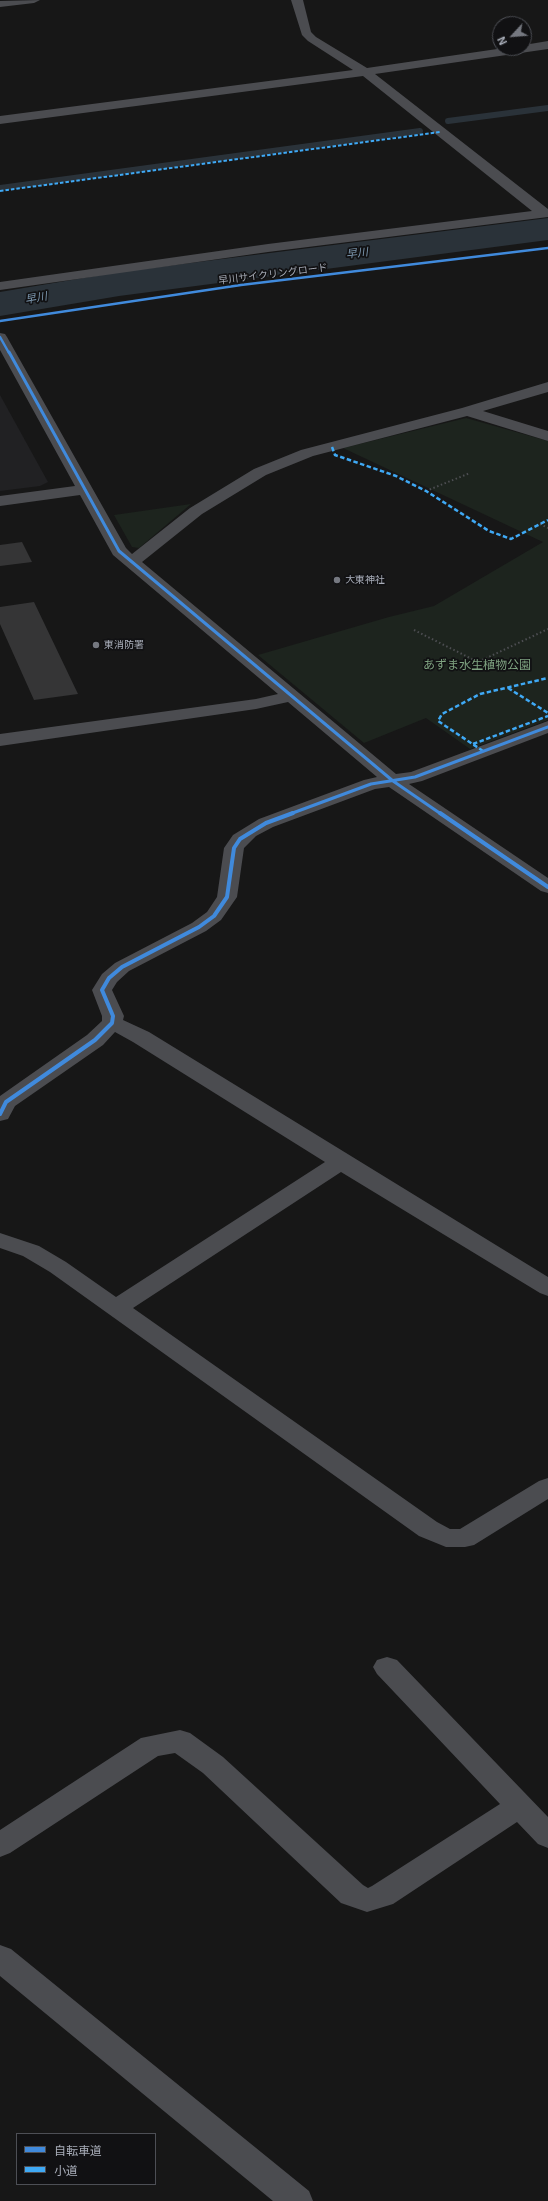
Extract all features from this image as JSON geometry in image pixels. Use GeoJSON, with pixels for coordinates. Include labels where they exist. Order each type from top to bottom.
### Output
{"type":"FeatureCollection","features":[{"type":"Feature","properties":{"kind":"street"},"geometry":{"type":"LineString","coordinates":[[0,4],[34,0]]}},
{"type":"Feature","properties":{"kind":"street"},"geometry":{"type":"LineString","coordinates":[[297,0],[306,33],[312,39],[365,72],[546,214]]}},
{"type":"Feature","properties":{"kind":"street"},"geometry":{"type":"LineString","coordinates":[[0,120],[365,72],[548,45]]}},
{"type":"Feature","properties":{"kind":"street"},"geometry":{"type":"LineString","coordinates":[[0,286],[268,248],[546,214]]}},
{"type":"Feature","properties":{"kind":"street"},"geometry":{"type":"LineString","coordinates":[[0,337],[114,544],[131,561],[393,781],[540,882]]}},
{"type":"Feature","properties":{"kind":"street"},"geometry":{"type":"LineString","coordinates":[[131,561],[196,511],[260,472],[307,453],[467,411],[548,387]]}},
{"type":"Feature","properties":{"kind":"street"},"geometry":{"type":"LineString","coordinates":[[467,411],[548,436]]}},
{"type":"Feature","properties":{"kind":"street"},"geometry":{"type":"LineString","coordinates":[[0,501],[84,490]]}},
{"type":"Feature","properties":{"kind":"street"},"geometry":{"type":"LineString","coordinates":[[0,740],[256,704],[291,696]]}},
{"type":"Feature","properties":{"kind":"street"},"geometry":{"type":"LineString","coordinates":[[0,1114],[6,1102],[95,1040],[112,1023],[113,1016],[102,990],[109,978],[122,967],[199,927],[214,916],[227,897],[234,848],[240,839],[266,823],[371,784],[415,776],[548,727]]}},
{"type":"Feature","properties":{"kind":"street"},"geometry":{"type":"LineString","coordinates":[[112,1023],[141,1037],[341,1162],[548,1288]]}},
{"type":"Feature","properties":{"kind":"street"},"geometry":{"type":"LineString","coordinates":[[116,1308],[341,1162]]}},
{"type":"Feature","properties":{"kind":"street"},"geometry":{"type":"LineString","coordinates":[[0,1240],[31,1251],[58,1267],[428,1528],[446,1538],[465,1538],[548,1487]]}},
{"type":"Feature","properties":{"kind":"street"},"geometry":{"type":"LineString","coordinates":[[387,1667],[548,1836]]}},
{"type":"Feature","properties":{"kind":"street"},"geometry":{"type":"LineString","coordinates":[[0,1845],[151,1746],[180,1741],[213,1765],[352,1894],[367,1900],[382,1894],[518,1806]]}},
{"type":"Feature","properties":{"kind":"street"},"geometry":{"type":"LineString","coordinates":[[0,1958],[297,2201]]}},
{"type":"Feature","properties":{"kind":"path"},"geometry":{"type":"LineString","coordinates":[[426,491],[470,473]]}},
{"type":"Feature","properties":{"kind":"path"},"geometry":{"type":"LineString","coordinates":[[540,524],[548,528]]}},
{"type":"Feature","properties":{"kind":"path"},"geometry":{"type":"LineString","coordinates":[[414,630],[478,662],[548,629]]}},
{"type":"Feature","properties":{"kind":"shaded area"},"geometry":{"type":"Polygon","coordinates":[[[0,395],[48,482],[40,486],[0,491],[0,395]]]}},
{"type":"Feature","properties":{"kind":"green space","name":"あずま水生植物公園"},"geometry":{"type":"Polygon","coordinates":[[[466,418],[548,441],[548,720],[470,749],[426,718],[364,743],[258,655],[389,617],[434,606],[543,542],[343,448],[466,418]]]}},
{"type":"Feature","properties":{"kind":"green space"},"geometry":{"type":"Polygon","coordinates":[[[191,504],[139,548],[132,547],[114,515],[191,504]]]}},
{"type":"Feature","properties":{"kind":"building"},"geometry":{"type":"Polygon","coordinates":[[[22,542],[32,562],[0,566],[0,545],[22,542]]]}},
{"type":"Feature","properties":{"kind":"building"},"geometry":{"type":"Polygon","coordinates":[[[34,602],[78,694],[34,700],[0,624],[0,607],[34,602]]]}},
{"type":"Feature","properties":{"kind":"waterway"},"geometry":{"type":"LineString","coordinates":[[448,121],[548,108]]}},
{"type":"Feature","properties":{"kind":"waterway"},"geometry":{"type":"LineString","coordinates":[[0,188],[420,131]]}},
{"type":"Feature","properties":{"kind":"waterway","name":"早川"},"geometry":{"type":"LineString","coordinates":[[0,304],[119,284],[548,229]]}},
{"type":"Feature","properties":{"kind":"marked path"},"geometry":{"type":"LineString","coordinates":[[0,191],[440,132]]}},
{"type":"Feature","properties":{"kind":"marked path"},"geometry":{"type":"LineString","coordinates":[[332,447],[335,455],[396,476],[426,491],[489,531],[511,539],[548,520]]}},
{"type":"Feature","properties":{"kind":"marked path"},"geometry":{"type":"LineString","coordinates":[[483,751],[438,721],[442,714],[480,694],[548,678]]}},
{"type":"Feature","properties":{"kind":"marked path"},"geometry":{"type":"LineString","coordinates":[[508,688],[548,713]]}},
{"type":"Feature","properties":{"kind":"marked path"},"geometry":{"type":"LineString","coordinates":[[473,744],[548,716]]}},
{"type":"Feature","properties":{"kind":"cycle path","name":"早川サイクリングロード"},"geometry":{"type":"LineString","coordinates":[[0,321],[241,285],[548,248]]}},
{"type":"Feature","properties":{"kind":"cycle path"},"geometry":{"type":"LineString","coordinates":[[0,337],[119,551],[393,781],[548,887]]}},
{"type":"Feature","properties":{"kind":"cycle path"},"geometry":{"type":"LineString","coordinates":[[0,1114],[6,1102],[95,1040],[112,1023],[113,1016],[102,990],[109,978],[122,967],[199,927],[214,916],[227,897],[234,848],[240,839],[249,832],[266,823],[371,784],[415,777],[548,727]]}},
{"type":"Feature","properties":{"kind":"place","name":"大東神社"},"geometry":{"type":"Point","coordinates":[337,580]}},
{"type":"Feature","properties":{"kind":"place","name":"東消防署"},"geometry":{"type":"Point","coordinates":[96,645]}}]}
